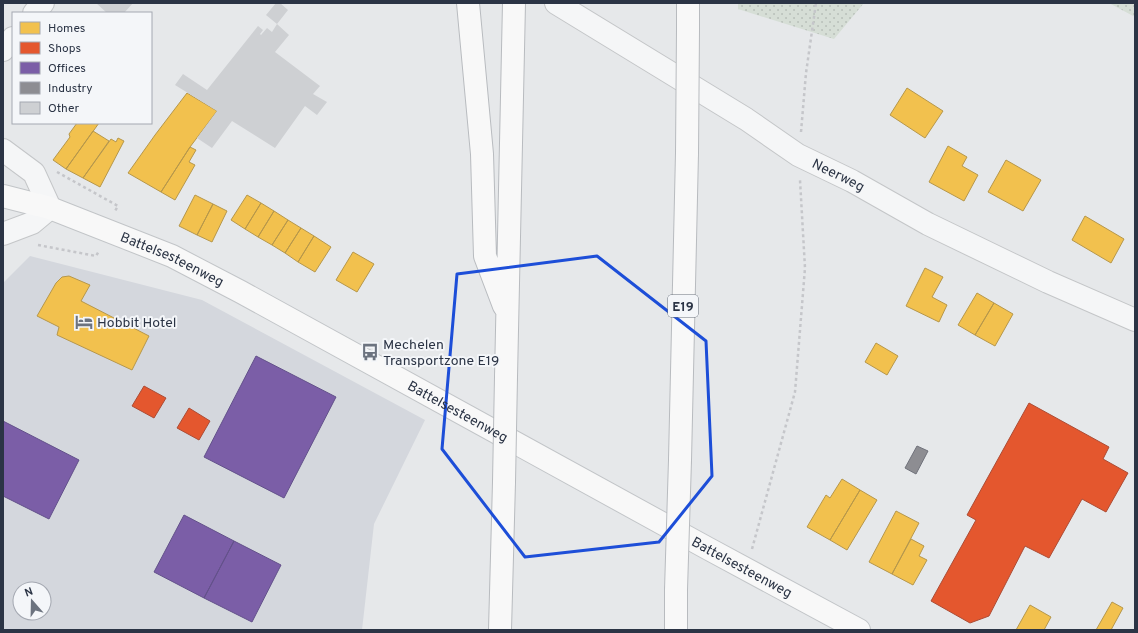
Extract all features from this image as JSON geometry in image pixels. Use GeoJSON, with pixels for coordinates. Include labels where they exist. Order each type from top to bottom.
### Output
{"type":"FeatureCollection","features":[{"type":"Feature","properties":{"kind":"main road"},"geometry":{"type":"LineString","coordinates":[[468,3],[482,154],[485,256],[508,317]]}},
{"type":"Feature","properties":{"kind":"main road","name":"E19"},"geometry":{"type":"LineString","coordinates":[[676,630],[687,152],[688,3]]}},
{"type":"Feature","properties":{"kind":"main road"},"geometry":{"type":"LineString","coordinates":[[500,630],[514,11]]}},
{"type":"Feature","properties":{"kind":"main road","name":"Battelsesteenweg"},"geometry":{"type":"LineString","coordinates":[[3,196],[50,208],[172,256],[248,296],[859,630]]}},
{"type":"Feature","properties":{"kind":"street"},"geometry":{"type":"LineString","coordinates":[[35,12],[43,3]]}},
{"type":"Feature","properties":{"kind":"street","name":"Neerweg"},"geometry":{"type":"LineString","coordinates":[[556,3],[746,119],[798,155],[852,181],[928,224],[1048,282],[1135,320]]}},
{"type":"Feature","properties":{"kind":"street"},"geometry":{"type":"LineString","coordinates":[[3,50],[12,39]]}},
{"type":"Feature","properties":{"kind":"street"},"geometry":{"type":"LineString","coordinates":[[3,150],[34,173],[50,208],[32,223],[3,234]]}},
{"type":"Feature","properties":{"kind":"path"},"geometry":{"type":"LineString","coordinates":[[747,569],[795,392],[805,268],[798,155],[806,73],[816,3]]}},
{"type":"Feature","properties":{"kind":"highlighted area"},"geometry":{"type":"Polygon","coordinates":[[[597,256],[706,341],[712,476],[659,542],[525,557],[442,449],[457,274],[597,256]]]}},
{"type":"Feature","properties":{"kind":"shaded area"},"geometry":{"type":"Polygon","coordinates":[[[738,3],[864,3],[834,39],[738,9],[738,3]]]}},
{"type":"Feature","properties":{"kind":"shaded area"},"geometry":{"type":"Polygon","coordinates":[[[1109,3],[1135,3],[1135,17],[1109,3]]]}},
{"type":"Feature","properties":{"kind":"shaded area"},"geometry":{"type":"Polygon","coordinates":[[[30,256],[202,300],[425,420],[374,524],[362,630],[3,630],[3,283],[30,256]]]}},
{"type":"Feature","properties":{"kind":"building: Homes"},"geometry":{"type":"Polygon","coordinates":[[[907,88],[943,111],[925,138],[890,115],[907,88]]]}},
{"type":"Feature","properties":{"kind":"building: Homes"},"geometry":{"type":"Polygon","coordinates":[[[187,93],[217,111],[190,147],[161,192],[128,173],[187,93]]]}},
{"type":"Feature","properties":{"kind":"building: Homes"},"geometry":{"type":"Polygon","coordinates":[[[76,124],[98,124],[66,169],[53,160],[70,137],[69,134],[76,124]]]}},
{"type":"Feature","properties":{"kind":"building: Homes"},"geometry":{"type":"Polygon","coordinates":[[[93,131],[109,141],[83,178],[66,169],[93,131]]]}},
{"type":"Feature","properties":{"kind":"building: Homes"},"geometry":{"type":"Polygon","coordinates":[[[118,138],[124,141],[100,187],[83,178],[111,139],[116,142],[118,138]]]}},
{"type":"Feature","properties":{"kind":"building: Homes"},"geometry":{"type":"Polygon","coordinates":[[[948,146],[967,157],[962,166],[978,175],[964,201],[929,182],[948,146]]]}},
{"type":"Feature","properties":{"kind":"building: Homes"},"geometry":{"type":"Polygon","coordinates":[[[190,147],[196,150],[189,162],[195,165],[175,200],[161,192],[190,147]]]}},
{"type":"Feature","properties":{"kind":"building: Homes"},"geometry":{"type":"Polygon","coordinates":[[[1006,160],[1041,180],[1023,211],[988,192],[1006,160]]]}},
{"type":"Feature","properties":{"kind":"building: Homes"},"geometry":{"type":"Polygon","coordinates":[[[195,195],[213,204],[197,235],[179,226],[195,195]]]}},
{"type":"Feature","properties":{"kind":"building: Homes"},"geometry":{"type":"Polygon","coordinates":[[[247,195],[261,203],[245,229],[231,220],[247,195]]]}},
{"type":"Feature","properties":{"kind":"building: Homes"},"geometry":{"type":"Polygon","coordinates":[[[261,203],[274,211],[258,237],[245,229],[261,203]]]}},
{"type":"Feature","properties":{"kind":"building: Homes"},"geometry":{"type":"Polygon","coordinates":[[[213,204],[227,211],[212,242],[197,235],[213,204]]]}},
{"type":"Feature","properties":{"kind":"building: Homes"},"geometry":{"type":"Polygon","coordinates":[[[274,211],[288,220],[272,245],[258,237],[274,211]]]}},
{"type":"Feature","properties":{"kind":"building: Homes"},"geometry":{"type":"Polygon","coordinates":[[[1085,216],[1124,239],[1111,263],[1072,240],[1085,216]]]}},
{"type":"Feature","properties":{"kind":"building: Homes"},"geometry":{"type":"Polygon","coordinates":[[[288,220],[301,228],[285,253],[272,245],[288,220]]]}},
{"type":"Feature","properties":{"kind":"building: Homes"},"geometry":{"type":"Polygon","coordinates":[[[301,228],[314,236],[298,262],[285,253],[301,228]]]}},
{"type":"Feature","properties":{"kind":"building: Homes"},"geometry":{"type":"Polygon","coordinates":[[[314,236],[331,247],[315,272],[298,262],[314,236]]]}},
{"type":"Feature","properties":{"kind":"building: Homes"},"geometry":{"type":"Polygon","coordinates":[[[353,252],[374,264],[357,292],[336,280],[353,252]]]}},
{"type":"Feature","properties":{"kind":"building: Homes"},"geometry":{"type":"Polygon","coordinates":[[[925,268],[943,277],[932,297],[947,305],[939,322],[906,306],[925,268]]]}},
{"type":"Feature","properties":{"kind":"building: Homes","name":"Hobbit Hotel"},"geometry":{"type":"Polygon","coordinates":[[[69,276],[90,285],[81,301],[149,336],[132,370],[57,335],[59,327],[37,316],[56,283],[62,277],[69,276]]]}},
{"type":"Feature","properties":{"kind":"building: Homes"},"geometry":{"type":"Polygon","coordinates":[[[977,293],[994,303],[975,335],[958,325],[977,293]]]}},
{"type":"Feature","properties":{"kind":"building: Homes"},"geometry":{"type":"Polygon","coordinates":[[[994,303],[1013,314],[995,346],[975,335],[994,303]]]}},
{"type":"Feature","properties":{"kind":"building: Homes"},"geometry":{"type":"Polygon","coordinates":[[[876,343],[898,356],[887,375],[865,362],[876,343]]]}},
{"type":"Feature","properties":{"kind":"building: Homes"},"geometry":{"type":"Polygon","coordinates":[[[842,479],[860,490],[830,540],[807,527],[826,495],[830,498],[842,479]]]}},
{"type":"Feature","properties":{"kind":"building: Homes"},"geometry":{"type":"Polygon","coordinates":[[[860,490],[877,500],[847,550],[830,540],[860,490]]]}},
{"type":"Feature","properties":{"kind":"building: Homes"},"geometry":{"type":"Polygon","coordinates":[[[896,511],[919,523],[892,574],[869,562],[896,511]]]}},
{"type":"Feature","properties":{"kind":"building: Homes"},"geometry":{"type":"Polygon","coordinates":[[[911,539],[924,546],[919,556],[927,560],[913,585],[892,574],[911,539]]]}},
{"type":"Feature","properties":{"kind":"building: Homes"},"geometry":{"type":"Polygon","coordinates":[[[1112,602],[1123,608],[1111,630],[1096,630],[1112,602]]]}},
{"type":"Feature","properties":{"kind":"building: Homes"},"geometry":{"type":"Polygon","coordinates":[[[1030,605],[1051,617],[1044,630],[1016,630],[1030,605]]]}},
{"type":"Feature","properties":{"kind":"building: Shops"},"geometry":{"type":"Polygon","coordinates":[[[144,386],[166,398],[154,418],[132,406],[144,386]]]}},
{"type":"Feature","properties":{"kind":"building: Shops"},"geometry":{"type":"Polygon","coordinates":[[[1029,403],[1109,447],[1103,459],[1128,473],[1106,512],[1082,499],[1049,558],[1025,546],[989,616],[970,623],[931,601],[976,520],[967,515],[1029,403]]]}},
{"type":"Feature","properties":{"kind":"building: Shops"},"geometry":{"type":"Polygon","coordinates":[[[189,408],[210,421],[199,440],[177,428],[189,408]]]}},
{"type":"Feature","properties":{"kind":"building: Offices"},"geometry":{"type":"Polygon","coordinates":[[[256,356],[336,397],[284,498],[204,457],[256,356]]]}},
{"type":"Feature","properties":{"kind":"building: Offices"},"geometry":{"type":"Polygon","coordinates":[[[3,421],[79,460],[49,519],[3,496],[3,421]]]}},
{"type":"Feature","properties":{"kind":"building: Offices"},"geometry":{"type":"Polygon","coordinates":[[[184,515],[234,541],[204,598],[154,572],[184,515]]]}},
{"type":"Feature","properties":{"kind":"building: Offices"},"geometry":{"type":"Polygon","coordinates":[[[234,541],[281,565],[252,622],[204,598],[234,541]]]}},
{"type":"Feature","properties":{"kind":"building: Industry"},"geometry":{"type":"Polygon","coordinates":[[[917,446],[928,451],[916,474],[905,468],[917,446]]]}},
{"type":"Feature","properties":{"kind":"building: Other"},"geometry":{"type":"Polygon","coordinates":[[[96,3],[133,3],[125,12],[106,12],[96,3]]]}},
{"type":"Feature","properties":{"kind":"building: Other"},"geometry":{"type":"Polygon","coordinates":[[[276,3],[280,3],[288,10],[277,24],[266,15],[276,3]]]}},
{"type":"Feature","properties":{"kind":"building: Other"},"geometry":{"type":"Polygon","coordinates":[[[277,24],[289,35],[275,52],[320,86],[313,94],[327,102],[317,115],[305,106],[275,148],[232,121],[212,148],[197,138],[217,111],[175,85],[183,74],[207,90],[258,26],[263,30],[260,34],[261,35],[267,28],[272,32],[277,24]]]}},
{"type":"Feature","properties":{"kind":"place","name":"Hobbit Hotel"},"geometry":{"type":"Point","coordinates":[84,322]}},
{"type":"Feature","properties":{"kind":"place","name":"Mechelen Transportzone E19"},"geometry":{"type":"Point","coordinates":[370,352]}}]}
